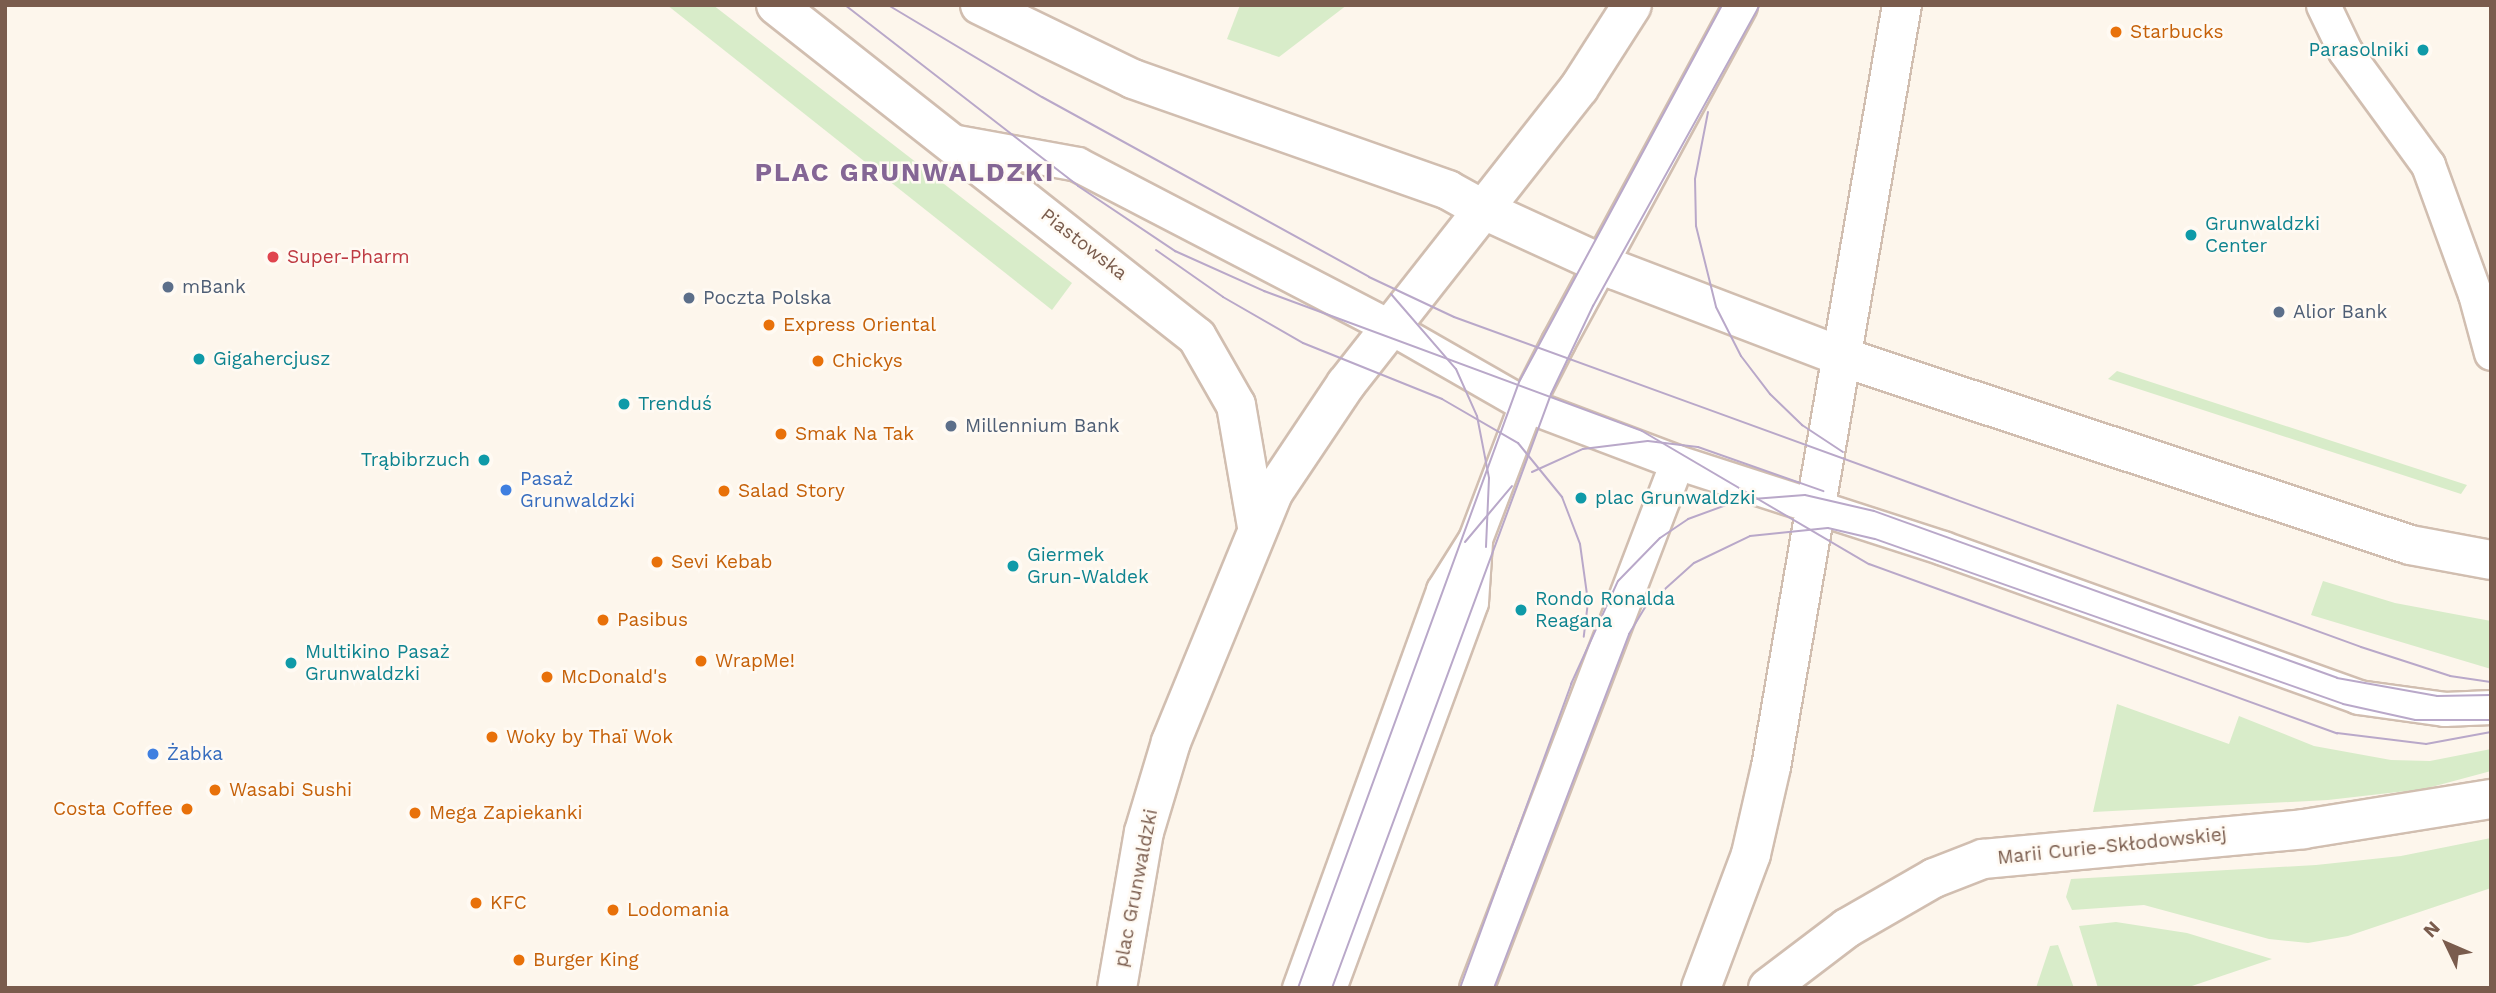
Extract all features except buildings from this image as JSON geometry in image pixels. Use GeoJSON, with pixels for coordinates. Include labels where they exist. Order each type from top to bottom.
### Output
{"type":"FeatureCollection","features":[{"type":"Feature","properties":{"kind":"main road","name":"Piastowska"},"geometry":{"type":"LineString","coordinates":[[776,5],[1197,337],[1236,405],[1257,526]]}},
{"type":"Feature","properties":{"kind":"main road"},"geometry":{"type":"LineString","coordinates":[[980,5],[1133,79],[1448,190],[1484,210],[1599,263],[1845,358],[2410,545],[2491,560]]}},
{"type":"Feature","properties":{"kind":"main road","name":"plac Grunwaldzki"},"geometry":{"type":"LineString","coordinates":[[1117,988],[1155,794],[1200,661],[1257,526],[1292,459],[1390,327],[1602,56],[1632,5]]}},
{"type":"Feature","properties":{"kind":"main road"},"geometry":{"type":"LineString","coordinates":[[1701,988],[1751,854],[1845,358],[1902,5]]}},
{"type":"Feature","properties":{"kind":"main road","name":"Marii Curie-Skłodowskiej"},"geometry":{"type":"LineString","coordinates":[[1768,988],[1847,928],[1934,878],[1983,859],[2304,829],[2491,799]]}},
{"type":"Feature","properties":{"kind":"lane"},"geometry":{"type":"LineString","coordinates":[[1299,988],[1443,590],[1475,538],[1526,405],[1599,263],[1740,5]]}},
{"type":"Feature","properties":{"kind":"lane"},"geometry":{"type":"LineString","coordinates":[[2323,5],[2345,51],[2428,165],[2475,294],[2491,353]]}},
{"type":"Feature","properties":{"kind":"lane"},"geometry":{"type":"LineString","coordinates":[[951,141],[1077,164],[1390,327],[1526,405],[1677,462],[1951,551],[2358,697],[2444,709],[2491,707]]}},
{"type":"Feature","properties":{"kind":"lane"},"geometry":{"type":"LineString","coordinates":[[1476,988],[1677,462]]}},
{"type":"Feature","properties":{"kind":"lane"},"geometry":{"type":"LineString","coordinates":[[1329,988],[1471,602],[1475,538]]}},
{"type":"Feature","properties":{"kind":"green space"},"geometry":{"type":"Polygon","coordinates":[[[667,5],[713,5],[1072,283],[1052,310],[667,5]]]}},
{"type":"Feature","properties":{"kind":"green space"},"geometry":{"type":"Polygon","coordinates":[[[1240,5],[1347,5],[1279,57],[1227,39],[1240,5]]]}},
{"type":"Feature","properties":{"kind":"green space"},"geometry":{"type":"Polygon","coordinates":[[[2117,371],[2467,485],[2461,494],[2108,379],[2117,371]]]}},
{"type":"Feature","properties":{"kind":"green space"},"geometry":{"type":"Polygon","coordinates":[[[2323,581],[2395,603],[2491,621],[2491,669],[2311,615],[2323,581]]]}},
{"type":"Feature","properties":{"kind":"green space"},"geometry":{"type":"Polygon","coordinates":[[[2117,704],[2229,744],[2239,716],[2314,746],[2391,760],[2430,761],[2491,749],[2491,771],[2424,789],[2328,800],[2093,812],[2117,704]]]}},
{"type":"Feature","properties":{"kind":"green space"},"geometry":{"type":"Polygon","coordinates":[[[2491,838],[2491,888],[2348,936],[2308,943],[2269,939],[2144,905],[2072,910],[2066,897],[2071,879],[2316,865],[2401,856],[2491,838]]]}},
{"type":"Feature","properties":{"kind":"green space"},"geometry":{"type":"Polygon","coordinates":[[[2116,922],[2187,933],[2272,959],[2186,988],[2098,988],[2079,926],[2116,922]]]}},
{"type":"Feature","properties":{"kind":"green space"},"geometry":{"type":"Polygon","coordinates":[[[2058,945],[2074,988],[2036,988],[2050,946],[2058,945]]]}},
{"type":"Feature","properties":{"kind":"tram line"},"geometry":{"type":"LineString","coordinates":[[845,5],[1078,186],[1175,251],[1264,291],[1642,431],[1869,564],[2337,733],[2426,744],[2491,732]]}},
{"type":"Feature","properties":{"kind":"tram line"},"geometry":{"type":"LineString","coordinates":[[888,5],[1042,97],[1369,277],[1454,317],[2361,647],[2450,676],[2491,682]]}},
{"type":"Feature","properties":{"kind":"tram line"},"geometry":{"type":"LineString","coordinates":[[1298,988],[1519,382],[1722,5]]}},
{"type":"Feature","properties":{"kind":"tram line"},"geometry":{"type":"LineString","coordinates":[[1332,988],[1551,394],[1593,306],[1760,5]]}},
{"type":"Feature","properties":{"kind":"tram line"},"geometry":{"type":"LineString","coordinates":[[1708,112],[1695,179],[1696,226],[1716,307],[1741,356],[1770,394],[1802,425],[1843,452]]}},
{"type":"Feature","properties":{"kind":"tram line"},"geometry":{"type":"LineString","coordinates":[[1156,250],[1223,297],[1303,343],[1442,399],[1518,443],[1562,497],[1580,544],[1588,602],[1584,637]]}},
{"type":"Feature","properties":{"kind":"tram line"},"geometry":{"type":"LineString","coordinates":[[1391,294],[1456,369],[1477,416],[1489,478],[1486,547]]}},
{"type":"Feature","properties":{"kind":"tram line"},"geometry":{"type":"LineString","coordinates":[[1532,472],[1583,449],[1648,441],[1698,447],[1823,491]]}},
{"type":"Feature","properties":{"kind":"tram line"},"geometry":{"type":"LineString","coordinates":[[1465,542],[1512,486]]}},
{"type":"Feature","properties":{"kind":"tram line"},"geometry":{"type":"LineString","coordinates":[[1460,988],[1571,684],[1618,581],[1660,538],[1688,519],[1740,500],[1805,495],[1874,511],[2337,678],[2437,696],[2491,695]]}},
{"type":"Feature","properties":{"kind":"tram line"},"geometry":{"type":"LineString","coordinates":[[1494,988],[1629,634],[1646,606],[1694,563],[1750,536],[1828,528],[1875,539],[2343,704],[2415,720],[2491,720]]}},
{"type":"Feature","properties":{"kind":"place","name":"Starbucks"},"geometry":{"type":"Point","coordinates":[2116,32]}},
{"type":"Feature","properties":{"kind":"place","name":"Parasolniki"},"geometry":{"type":"Point","coordinates":[2423,50]}},
{"type":"Feature","properties":{"kind":"place","name":"Grunwaldzki Center"},"geometry":{"type":"Point","coordinates":[2191,235]}},
{"type":"Feature","properties":{"kind":"place","name":"Super-Pharm"},"geometry":{"type":"Point","coordinates":[273,257]}},
{"type":"Feature","properties":{"kind":"place","name":"mBank"},"geometry":{"type":"Point","coordinates":[168,287]}},
{"type":"Feature","properties":{"kind":"place","name":"Poczta Polska"},"geometry":{"type":"Point","coordinates":[689,298]}},
{"type":"Feature","properties":{"kind":"place","name":"Alior Bank"},"geometry":{"type":"Point","coordinates":[2279,312]}},
{"type":"Feature","properties":{"kind":"place","name":"Express Oriental"},"geometry":{"type":"Point","coordinates":[769,325]}},
{"type":"Feature","properties":{"kind":"place","name":"Gigahercjusz"},"geometry":{"type":"Point","coordinates":[199,359]}},
{"type":"Feature","properties":{"kind":"place","name":"Chickys"},"geometry":{"type":"Point","coordinates":[818,361]}},
{"type":"Feature","properties":{"kind":"place","name":"Trenduś"},"geometry":{"type":"Point","coordinates":[624,404]}},
{"type":"Feature","properties":{"kind":"place","name":"Millennium Bank"},"geometry":{"type":"Point","coordinates":[951,426]}},
{"type":"Feature","properties":{"kind":"place","name":"Smak Na Tak"},"geometry":{"type":"Point","coordinates":[781,434]}},
{"type":"Feature","properties":{"kind":"place","name":"Trąbibrzuch"},"geometry":{"type":"Point","coordinates":[484,460]}},
{"type":"Feature","properties":{"kind":"place","name":"Pasaż Grunwaldzki"},"geometry":{"type":"Point","coordinates":[506,490]}},
{"type":"Feature","properties":{"kind":"place","name":"Salad Story"},"geometry":{"type":"Point","coordinates":[724,491]}},
{"type":"Feature","properties":{"kind":"place","name":"plac Grunwaldzki"},"geometry":{"type":"Point","coordinates":[1581,498]}},
{"type":"Feature","properties":{"kind":"place","name":"Sevi Kebab"},"geometry":{"type":"Point","coordinates":[657,562]}},
{"type":"Feature","properties":{"kind":"place","name":"Giermek Grun-Waldek"},"geometry":{"type":"Point","coordinates":[1013,566]}},
{"type":"Feature","properties":{"kind":"place","name":"Rondo Ronalda Reagana"},"geometry":{"type":"Point","coordinates":[1521,610]}},
{"type":"Feature","properties":{"kind":"place","name":"Pasibus"},"geometry":{"type":"Point","coordinates":[603,620]}},
{"type":"Feature","properties":{"kind":"place","name":"WrapMe!"},"geometry":{"type":"Point","coordinates":[701,661]}},
{"type":"Feature","properties":{"kind":"place","name":"Multikino Pasaż Grunwaldzki"},"geometry":{"type":"Point","coordinates":[291,663]}},
{"type":"Feature","properties":{"kind":"place","name":"McDonald's"},"geometry":{"type":"Point","coordinates":[547,677]}},
{"type":"Feature","properties":{"kind":"place","name":"Woky by Thaï Wok"},"geometry":{"type":"Point","coordinates":[492,737]}},
{"type":"Feature","properties":{"kind":"place","name":"Żabka"},"geometry":{"type":"Point","coordinates":[153,754]}},
{"type":"Feature","properties":{"kind":"place","name":"Wasabi Sushi"},"geometry":{"type":"Point","coordinates":[215,790]}},
{"type":"Feature","properties":{"kind":"place","name":"Costa Coffee"},"geometry":{"type":"Point","coordinates":[187,809]}},
{"type":"Feature","properties":{"kind":"place","name":"Mega Zapiekanki"},"geometry":{"type":"Point","coordinates":[415,813]}},
{"type":"Feature","properties":{"kind":"place","name":"KFC"},"geometry":{"type":"Point","coordinates":[476,903]}},
{"type":"Feature","properties":{"kind":"place","name":"Lodomania"},"geometry":{"type":"Point","coordinates":[613,910]}},
{"type":"Feature","properties":{"kind":"place","name":"Burger King"},"geometry":{"type":"Point","coordinates":[519,960]}},
{"type":"Feature","properties":{"kind":"district","name":"PLAC GRUNWALDZKI"},"geometry":{"type":"Point","coordinates":[905,173]}}]}
